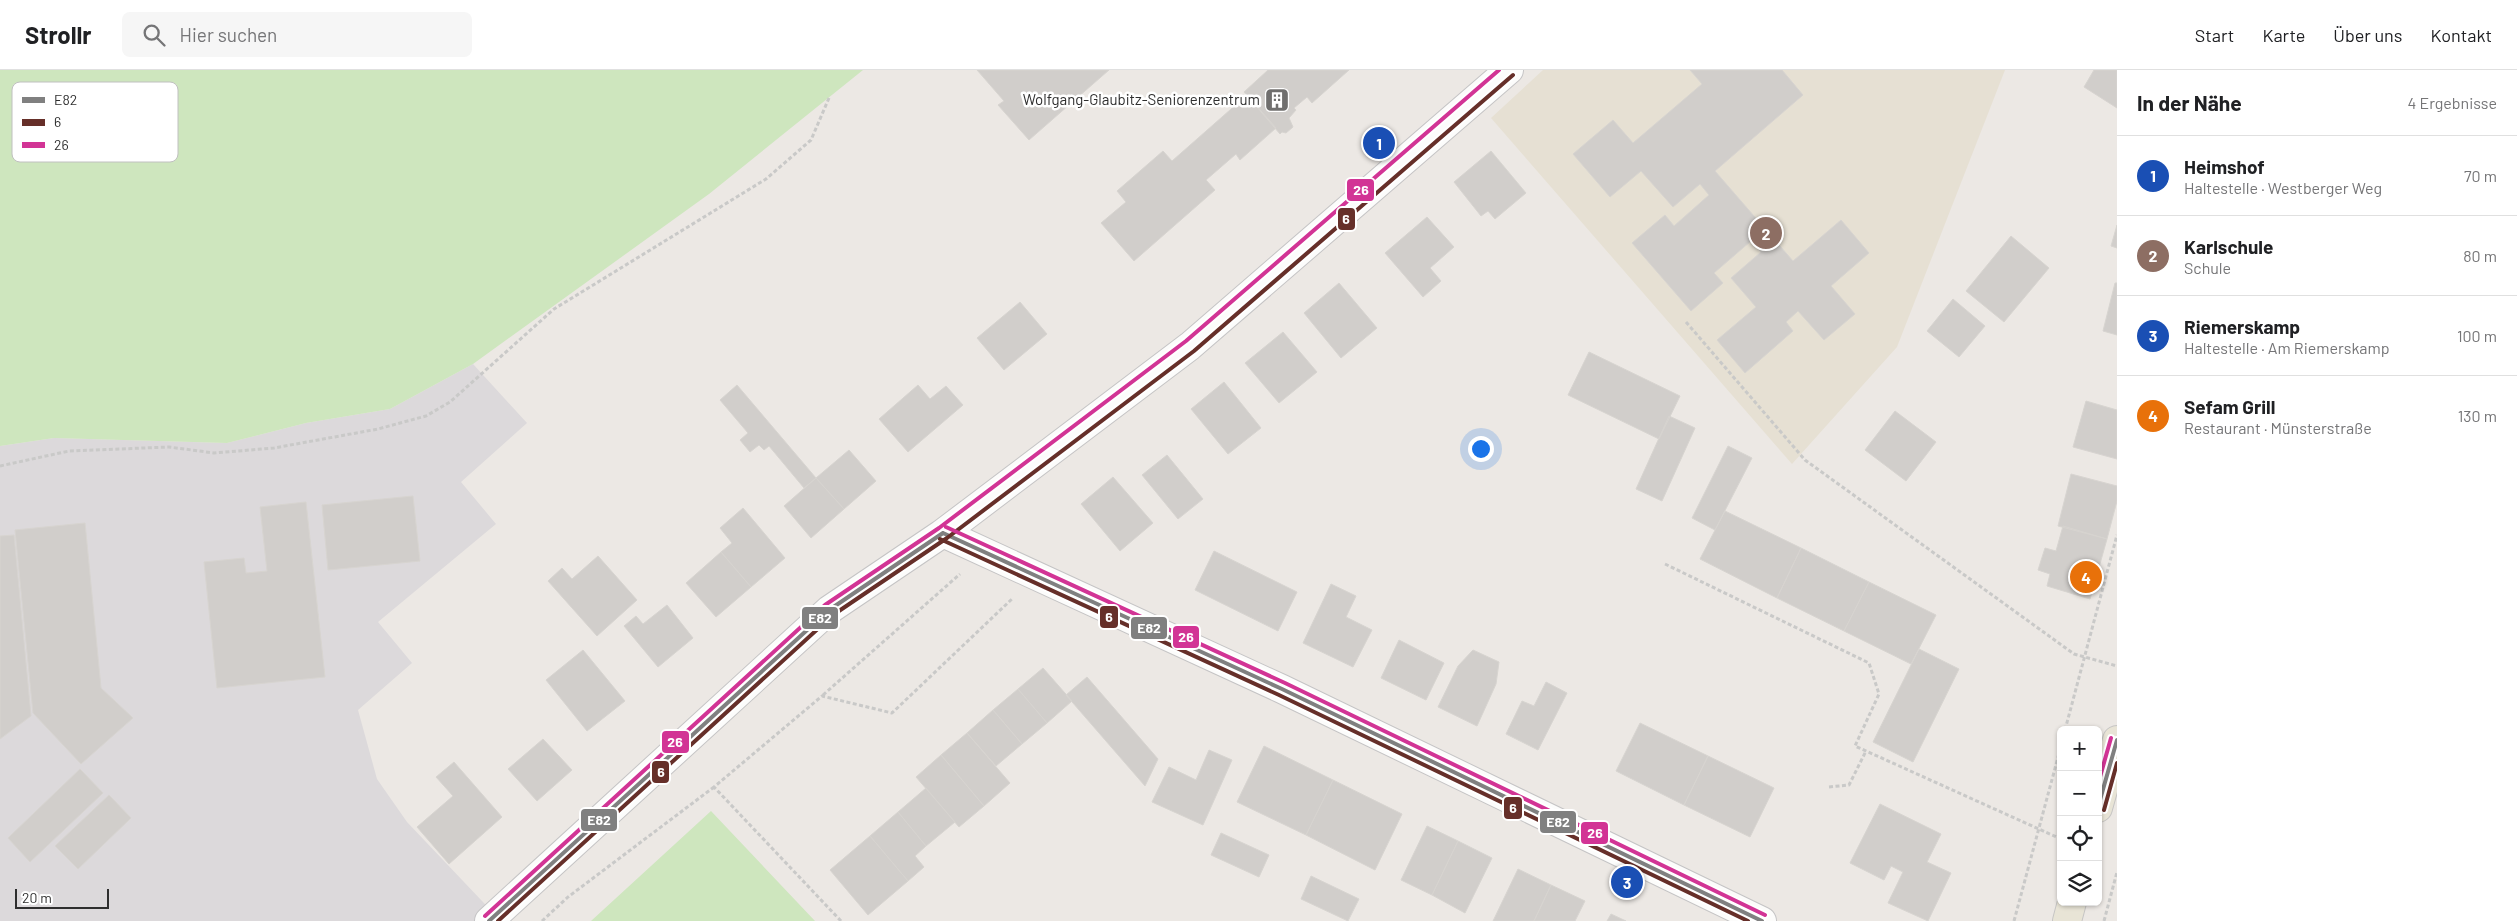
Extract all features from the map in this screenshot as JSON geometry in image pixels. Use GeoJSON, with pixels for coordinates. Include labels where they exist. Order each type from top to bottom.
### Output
{"type":"FeatureCollection","features":[{"type":"Feature","properties":{"kind":"main road"},"geometry":{"type":"LineString","coordinates":[[2102,794],[2117,740]]}},
{"type":"Feature","properties":{"kind":"main road"},"geometry":{"type":"LineString","coordinates":[[2067,921],[2071,906]]}},
{"type":"Feature","properties":{"kind":"street"},"geometry":{"type":"LineString","coordinates":[[489,921],[829,610],[943,533],[1190,346],[1509,70]]}},
{"type":"Feature","properties":{"kind":"street"},"geometry":{"type":"LineString","coordinates":[[943,533],[986,551],[1291,693],[1762,921]]}},
{"type":"Feature","properties":{"kind":"path"},"geometry":{"type":"LineString","coordinates":[[0,466],[69,451],[169,447],[214,453],[274,448],[378,429],[426,416],[450,402],[554,309],[766,179],[812,140],[829,98]]}},
{"type":"Feature","properties":{"kind":"path"},"geometry":{"type":"LineString","coordinates":[[1686,322],[1805,460],[2074,654],[2117,666]]}},
{"type":"Feature","properties":{"kind":"path"},"geometry":{"type":"LineString","coordinates":[[2066,726],[2083,656],[2117,535]]}},
{"type":"Feature","properties":{"kind":"path"},"geometry":{"type":"LineString","coordinates":[[542,921],[568,897],[714,787],[822,696],[986,551]]}},
{"type":"Feature","properties":{"kind":"path"},"geometry":{"type":"LineString","coordinates":[[1665,564],[1869,663],[1879,694],[1855,746],[2057,837]]}},
{"type":"Feature","properties":{"kind":"path"},"geometry":{"type":"LineString","coordinates":[[822,696],[892,713],[1037,575]]}},
{"type":"Feature","properties":{"kind":"path"},"geometry":{"type":"LineString","coordinates":[[1829,787],[1849,785],[1866,751]]}},
{"type":"Feature","properties":{"kind":"path"},"geometry":{"type":"LineString","coordinates":[[2014,921],[2057,762]]}},
{"type":"Feature","properties":{"kind":"path"},"geometry":{"type":"LineString","coordinates":[[714,787],[841,921]]}},
{"type":"Feature","properties":{"kind":"path"},"geometry":{"type":"LineString","coordinates":[[2104,921],[2117,872]]}},
{"type":"Feature","properties":{"kind":"shaded area"},"geometry":{"type":"Polygon","coordinates":[[[1543,70],[2005,70],[1897,347],[1792,464],[1491,118],[1543,70]]]}},
{"type":"Feature","properties":{"kind":"shaded area"},"geometry":{"type":"Polygon","coordinates":[[[473,364],[527,423],[461,482],[496,524],[378,622],[412,663],[358,710],[377,779],[407,822],[501,921],[0,921],[0,446],[54,438],[227,443],[306,423],[390,409],[473,364]]]}},
{"type":"Feature","properties":{"kind":"green space"},"geometry":{"type":"Polygon","coordinates":[[[0,70],[863,70],[709,194],[473,364],[390,409],[306,423],[227,443],[54,438],[0,446],[0,70]]]}},
{"type":"Feature","properties":{"kind":"green space"},"geometry":{"type":"Polygon","coordinates":[[[711,811],[815,921],[591,921],[711,811]]]}},
{"type":"Feature","properties":{"kind":"building"},"geometry":{"type":"Polygon","coordinates":[[[977,70],[1109,70],[1029,140],[998,105],[1004,101],[977,70]]]}},
{"type":"Feature","properties":{"kind":"building","name":"Wolfgang-Glaubitz-Seniorenzentrum"},"geometry":{"type":"Polygon","coordinates":[[[1268,70],[1349,70],[1312,103],[1307,97],[1294,108],[1296,110],[1289,118],[1293,127],[1286,133],[1282,132],[1280,134],[1244,92],[1268,70]]]}},
{"type":"Feature","properties":{"kind":"building"},"geometry":{"type":"Polygon","coordinates":[[[1690,70],[1782,70],[1803,95],[1715,171],[1793,261],[1841,220],[1869,253],[1831,286],[1855,314],[1824,340],[1798,311],[1786,322],[1793,331],[1745,373],[1717,340],[1756,307],[1731,278],[1761,252],[1751,241],[1714,273],[1723,283],[1691,311],[1632,243],[1665,215],[1674,226],[1709,195],[1700,184],[1673,207],[1641,171],[1610,197],[1573,154],[1613,120],[1633,143],[1702,84],[1690,70]]]}},
{"type":"Feature","properties":{"kind":"building"},"geometry":{"type":"Polygon","coordinates":[[[2094,70],[2117,70],[2117,108],[2084,87],[2094,70]]]}},
{"type":"Feature","properties":{"kind":"building"},"geometry":{"type":"Polygon","coordinates":[[[1247,95],[1276,128],[1240,160],[1236,154],[1206,180],[1215,190],[1134,261],[1101,223],[1126,202],[1117,191],[1163,151],[1172,161],[1247,95]]]}},
{"type":"Feature","properties":{"kind":"building"},"geometry":{"type":"Polygon","coordinates":[[[1491,151],[1526,193],[1495,219],[1488,211],[1481,216],[1454,182],[1491,151]]]}},
{"type":"Feature","properties":{"kind":"building"},"geometry":{"type":"Polygon","coordinates":[[[1427,217],[1454,247],[1430,268],[1441,281],[1423,297],[1385,253],[1427,217]]]}},
{"type":"Feature","properties":{"kind":"building"},"geometry":{"type":"Polygon","coordinates":[[[2117,225],[2117,248],[2111,246],[2117,225]]]}},
{"type":"Feature","properties":{"kind":"building"},"geometry":{"type":"Polygon","coordinates":[[[2011,236],[2049,268],[2004,322],[1966,291],[2011,236]]]}},
{"type":"Feature","properties":{"kind":"building"},"geometry":{"type":"Polygon","coordinates":[[[1339,283],[1377,328],[1341,358],[1304,313],[1339,283]]]}},
{"type":"Feature","properties":{"kind":"building"},"geometry":{"type":"Polygon","coordinates":[[[2115,283],[2117,283],[2117,335],[2103,331],[2115,283]]]}},
{"type":"Feature","properties":{"kind":"building"},"geometry":{"type":"Polygon","coordinates":[[[1953,299],[1985,326],[1959,357],[1927,331],[1953,299]]]}},
{"type":"Feature","properties":{"kind":"building"},"geometry":{"type":"Polygon","coordinates":[[[1020,302],[1047,334],[1004,370],[977,338],[1020,302]]]}},
{"type":"Feature","properties":{"kind":"building"},"geometry":{"type":"Polygon","coordinates":[[[1283,332],[1317,372],[1279,403],[1245,363],[1283,332]]]}},
{"type":"Feature","properties":{"kind":"building"},"geometry":{"type":"Polygon","coordinates":[[[1589,352],[1680,396],[1659,439],[1568,395],[1589,352]]]}},
{"type":"Feature","properties":{"kind":"building"},"geometry":{"type":"Polygon","coordinates":[[[1224,382],[1261,428],[1228,454],[1191,409],[1224,382]]]}},
{"type":"Feature","properties":{"kind":"building"},"geometry":{"type":"Polygon","coordinates":[[[737,385],[816,478],[804,488],[769,446],[764,450],[759,445],[750,452],[740,440],[748,433],[720,400],[737,385]]]}},
{"type":"Feature","properties":{"kind":"building"},"geometry":{"type":"Polygon","coordinates":[[[918,385],[930,399],[946,386],[963,405],[908,452],[879,419],[918,385]]]}},
{"type":"Feature","properties":{"kind":"building"},"geometry":{"type":"Polygon","coordinates":[[[2086,401],[2117,410],[2117,459],[2073,447],[2086,401]]]}},
{"type":"Feature","properties":{"kind":"building"},"geometry":{"type":"Polygon","coordinates":[[[1895,411],[1936,442],[1906,481],[1865,450],[1895,411]]]}},
{"type":"Feature","properties":{"kind":"building"},"geometry":{"type":"Polygon","coordinates":[[[1669,416],[1695,428],[1662,501],[1636,489],[1669,416]]]}},
{"type":"Feature","properties":{"kind":"building"},"geometry":{"type":"Polygon","coordinates":[[[1728,446],[1752,458],[1715,530],[1692,518],[1728,446]]]}},
{"type":"Feature","properties":{"kind":"building"},"geometry":{"type":"Polygon","coordinates":[[[849,450],[876,481],[844,509],[816,478],[849,450]]]}},
{"type":"Feature","properties":{"kind":"building"},"geometry":{"type":"Polygon","coordinates":[[[1167,455],[1203,499],[1178,519],[1142,475],[1167,455]]]}},
{"type":"Feature","properties":{"kind":"building"},"geometry":{"type":"Polygon","coordinates":[[[2071,474],[2117,486],[2117,501],[2107,539],[2058,526],[2071,474]]]}},
{"type":"Feature","properties":{"kind":"building"},"geometry":{"type":"Polygon","coordinates":[[[1113,477],[1153,523],[1120,551],[1081,504],[1113,477]]]}},
{"type":"Feature","properties":{"kind":"building"},"geometry":{"type":"Polygon","coordinates":[[[816,478],[844,509],[811,538],[784,506],[816,478]]]}},
{"type":"Feature","properties":{"kind":"building"},"geometry":{"type":"Polygon","coordinates":[[[413,496],[420,561],[328,570],[322,505],[413,496]]]}},
{"type":"Feature","properties":{"kind":"building"},"geometry":{"type":"Polygon","coordinates":[[[306,502],[325,677],[217,688],[204,562],[244,558],[246,573],[267,571],[260,507],[306,502]]]}},
{"type":"Feature","properties":{"kind":"building"},"geometry":{"type":"Polygon","coordinates":[[[743,508],[785,558],[751,587],[721,552],[732,543],[720,528],[743,508]]]}},
{"type":"Feature","properties":{"kind":"building"},"geometry":{"type":"Polygon","coordinates":[[[1725,511],[1801,548],[1777,598],[1700,559],[1725,511]]]}},
{"type":"Feature","properties":{"kind":"building"},"geometry":{"type":"Polygon","coordinates":[[[85,523],[101,688],[133,718],[81,764],[33,713],[15,530],[85,523]]]}},
{"type":"Feature","properties":{"kind":"building"},"geometry":{"type":"Polygon","coordinates":[[[2063,526],[2107,539],[2090,599],[2047,586],[2050,574],[2038,570],[2045,548],[2056,551],[2063,526]]]}},
{"type":"Feature","properties":{"kind":"building"},"geometry":{"type":"Polygon","coordinates":[[[14,535],[31,716],[0,739],[0,536],[14,535]]]}},
{"type":"Feature","properties":{"kind":"building"},"geometry":{"type":"Polygon","coordinates":[[[1801,548],[1869,582],[1844,631],[1777,598],[1801,548]]]}},
{"type":"Feature","properties":{"kind":"building"},"geometry":{"type":"Polygon","coordinates":[[[1214,551],[1297,592],[1278,631],[1195,590],[1214,551]]]}},
{"type":"Feature","properties":{"kind":"building"},"geometry":{"type":"Polygon","coordinates":[[[721,552],[751,587],[716,617],[686,583],[721,552]]]}},
{"type":"Feature","properties":{"kind":"building"},"geometry":{"type":"Polygon","coordinates":[[[598,556],[637,600],[597,636],[548,581],[562,568],[572,579],[598,556]]]}},
{"type":"Feature","properties":{"kind":"building"},"geometry":{"type":"Polygon","coordinates":[[[1869,582],[1936,615],[1911,664],[1844,631],[1869,582]]]}},
{"type":"Feature","properties":{"kind":"building"},"geometry":{"type":"Polygon","coordinates":[[[1331,584],[1356,596],[1346,617],[1372,630],[1353,667],[1303,643],[1331,584]]]}},
{"type":"Feature","properties":{"kind":"building"},"geometry":{"type":"Polygon","coordinates":[[[667,605],[693,638],[658,667],[624,626],[636,616],[643,624],[667,605]]]}},
{"type":"Feature","properties":{"kind":"building"},"geometry":{"type":"Polygon","coordinates":[[[1399,640],[1444,663],[1426,700],[1381,678],[1399,640]]]}},
{"type":"Feature","properties":{"kind":"building"},"geometry":{"type":"Polygon","coordinates":[[[1919,649],[1959,669],[1913,762],[1873,742],[1919,649]]]}},
{"type":"Feature","properties":{"kind":"building"},"geometry":{"type":"Polygon","coordinates":[[[583,650],[625,701],[587,731],[546,680],[583,650]]]}},
{"type":"Feature","properties":{"kind":"building"},"geometry":{"type":"Polygon","coordinates":[[[1473,650],[1499,662],[1496,684],[1477,726],[1438,707],[1458,666],[1473,650]]]}},
{"type":"Feature","properties":{"kind":"building"},"geometry":{"type":"Polygon","coordinates":[[[1043,668],[1072,701],[1047,723],[1018,689],[1043,668]]]}},
{"type":"Feature","properties":{"kind":"building"},"geometry":{"type":"Polygon","coordinates":[[[1087,677],[1158,759],[1145,786],[1066,695],[1087,677]]]}},
{"type":"Feature","properties":{"kind":"building"},"geometry":{"type":"Polygon","coordinates":[[[1546,682],[1567,693],[1538,750],[1506,734],[1522,701],[1534,706],[1546,682]]]}},
{"type":"Feature","properties":{"kind":"building"},"geometry":{"type":"Polygon","coordinates":[[[1018,689],[1047,723],[1022,744],[993,710],[1018,689]]]}},
{"type":"Feature","properties":{"kind":"building"},"geometry":{"type":"Polygon","coordinates":[[[993,710],[1022,744],[996,766],[967,733],[993,710]]]}},
{"type":"Feature","properties":{"kind":"building"},"geometry":{"type":"Polygon","coordinates":[[[1640,723],[1708,756],[1684,805],[1616,771],[1640,723]]]}},
{"type":"Feature","properties":{"kind":"building"},"geometry":{"type":"Polygon","coordinates":[[[967,733],[1010,783],[984,806],[941,755],[967,733]]]}},
{"type":"Feature","properties":{"kind":"building"},"geometry":{"type":"Polygon","coordinates":[[[543,739],[572,770],[537,801],[508,769],[543,739]]]}},
{"type":"Feature","properties":{"kind":"building"},"geometry":{"type":"Polygon","coordinates":[[[1264,746],[1333,780],[1306,835],[1237,802],[1264,746]]]}},
{"type":"Feature","properties":{"kind":"building"},"geometry":{"type":"Polygon","coordinates":[[[1209,750],[1232,760],[1203,825],[1152,802],[1169,767],[1196,780],[1209,750]]]}},
{"type":"Feature","properties":{"kind":"building"},"geometry":{"type":"Polygon","coordinates":[[[941,755],[984,806],[959,827],[916,777],[941,755]]]}},
{"type":"Feature","properties":{"kind":"building"},"geometry":{"type":"Polygon","coordinates":[[[1708,756],[1774,788],[1750,837],[1684,805],[1708,756]]]}},
{"type":"Feature","properties":{"kind":"building"},"geometry":{"type":"Polygon","coordinates":[[[454,762],[502,817],[449,864],[417,827],[453,796],[436,777],[454,762]]]}},
{"type":"Feature","properties":{"kind":"building"},"geometry":{"type":"Polygon","coordinates":[[[80,769],[103,793],[30,862],[8,838],[80,769]]]}},
{"type":"Feature","properties":{"kind":"building"},"geometry":{"type":"Polygon","coordinates":[[[1333,780],[1402,814],[1375,870],[1306,835],[1333,780]]]}},
{"type":"Feature","properties":{"kind":"building"},"geometry":{"type":"Polygon","coordinates":[[[926,788],[955,822],[926,846],[898,812],[926,788]]]}},
{"type":"Feature","properties":{"kind":"building"},"geometry":{"type":"Polygon","coordinates":[[[109,795],[131,818],[78,869],[55,846],[109,795]]]}},
{"type":"Feature","properties":{"kind":"building"},"geometry":{"type":"Polygon","coordinates":[[[1880,804],[1941,834],[1927,862],[1951,873],[1928,921],[1888,903],[1903,872],[1891,866],[1884,880],[1850,863],[1880,804]]]}},
{"type":"Feature","properties":{"kind":"building"},"geometry":{"type":"Polygon","coordinates":[[[898,812],[926,846],[915,856],[924,867],[908,881],[870,836],[898,812]]]}},
{"type":"Feature","properties":{"kind":"building"},"geometry":{"type":"Polygon","coordinates":[[[1427,826],[1458,841],[1432,895],[1401,880],[1427,826]]]}},
{"type":"Feature","properties":{"kind":"building"},"geometry":{"type":"Polygon","coordinates":[[[1221,833],[1269,855],[1259,877],[1211,855],[1221,833]]]}},
{"type":"Feature","properties":{"kind":"building"},"geometry":{"type":"Polygon","coordinates":[[[870,836],[908,881],[868,915],[830,870],[870,836]]]}},
{"type":"Feature","properties":{"kind":"building"},"geometry":{"type":"Polygon","coordinates":[[[1458,841],[1492,858],[1465,913],[1432,895],[1458,841]]]}},
{"type":"Feature","properties":{"kind":"building"},"geometry":{"type":"Polygon","coordinates":[[[1518,869],[1551,885],[1534,921],[1493,921],[1518,869]]]}},
{"type":"Feature","properties":{"kind":"building"},"geometry":{"type":"Polygon","coordinates":[[[1311,876],[1359,899],[1348,921],[1301,899],[1311,876]]]}},
{"type":"Feature","properties":{"kind":"building"},"geometry":{"type":"Polygon","coordinates":[[[1551,885],[1585,901],[1575,921],[1534,921],[1551,885]]]}},
{"type":"Feature","properties":{"kind":"building"},"geometry":{"type":"Polygon","coordinates":[[[1611,914],[1626,921],[1607,921],[1611,914]]]}},
{"type":"Feature","properties":{"kind":"transit line","name":"26"},"geometry":{"type":"LineString","coordinates":[[485,916],[825,605],[939,528],[1186,341],[1499,70]]}},
{"type":"Feature","properties":{"kind":"transit line","name":"6"},"geometry":{"type":"LineString","coordinates":[[498,921],[833,615],[947,538],[1194,351],[1513,75]]}},
{"type":"Feature","properties":{"kind":"transit line","name":"26"},"geometry":{"type":"LineString","coordinates":[[946,527],[1285,683],[1765,915]]}},
{"type":"Feature","properties":{"kind":"transit line","name":"E82"},"geometry":{"type":"LineString","coordinates":[[943,533],[1282,689],[1762,921]]}},
{"type":"Feature","properties":{"kind":"transit line","name":"E82"},"geometry":{"type":"LineString","coordinates":[[489,921],[829,610],[943,533]]}},
{"type":"Feature","properties":{"kind":"transit line","name":"6"},"geometry":{"type":"LineString","coordinates":[[940,539],[1279,695],[1748,921]]}},
{"type":"Feature","properties":{"kind":"transit line","name":"26"},"geometry":{"type":"LineString","coordinates":[[2102,771],[2111,738]]}},
{"type":"Feature","properties":{"kind":"transit line","name":"E82"},"geometry":{"type":"LineString","coordinates":[[2102,793],[2117,740]]}},
{"type":"Feature","properties":{"kind":"transit line","name":"6"},"geometry":{"type":"LineString","coordinates":[[2104,810],[2117,763]]}},
{"type":"Feature","properties":{"kind":"place","name":"Wolfgang-Glaubitz-Seniorenzentrum"},"geometry":{"type":"Point","coordinates":[1277,100]}},
{"type":"Feature","properties":{"kind":"place","name":"Heimshof"},"geometry":{"type":"Point","coordinates":[1379,143]}},
{"type":"Feature","properties":{"kind":"place","name":"Karlschule"},"geometry":{"type":"Point","coordinates":[1766,233]}},
{"type":"Feature","properties":{"kind":"place","name":"Sefam Grill"},"geometry":{"type":"Point","coordinates":[2086,577]}},
{"type":"Feature","properties":{"kind":"place","name":"Riemerskamp"},"geometry":{"type":"Point","coordinates":[1627,882]}}]}
